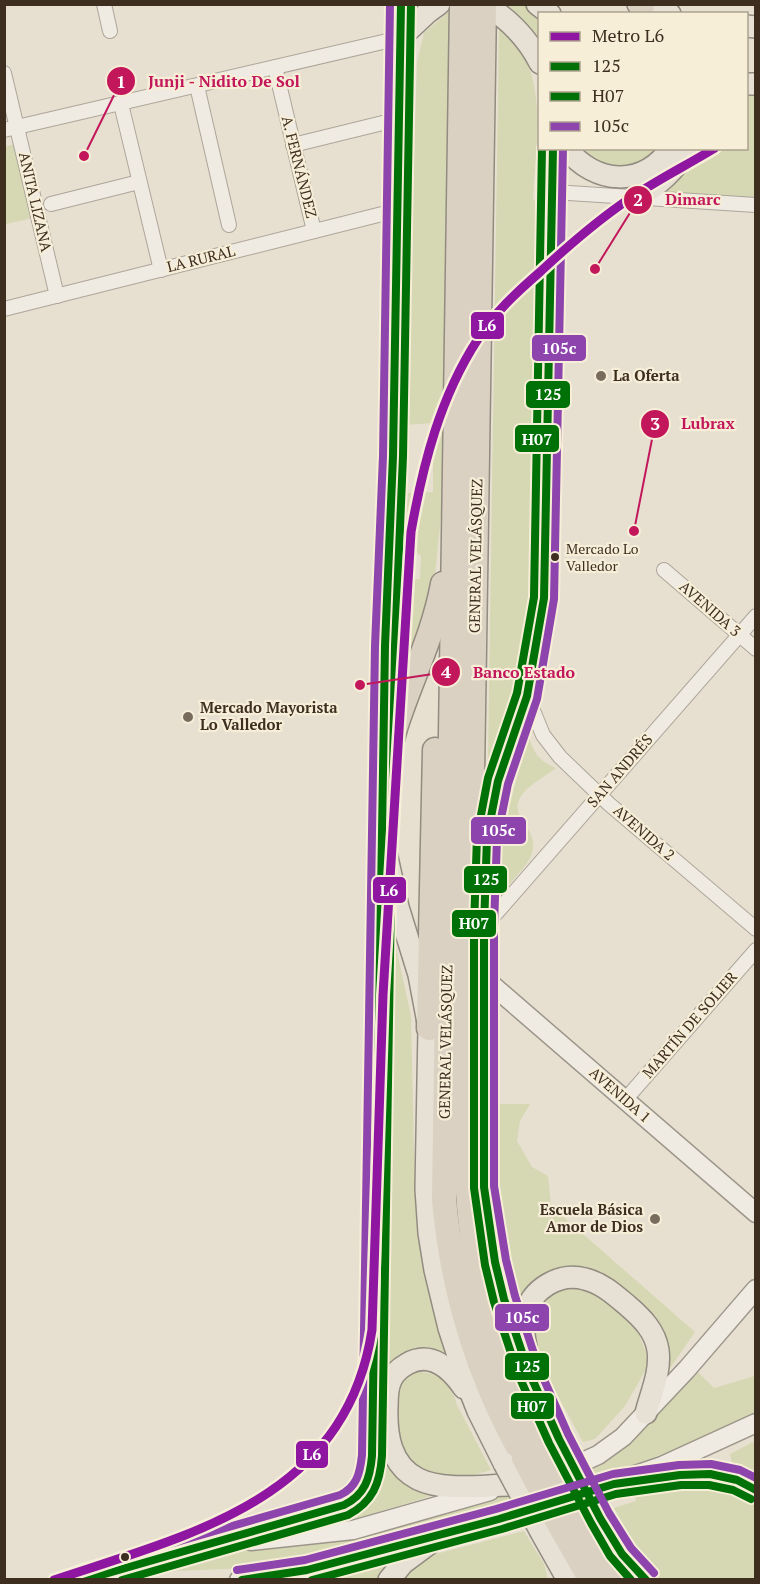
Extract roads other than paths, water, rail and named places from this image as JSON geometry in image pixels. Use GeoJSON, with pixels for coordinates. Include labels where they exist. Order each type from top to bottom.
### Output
{"type":"FeatureCollection","features":[{"type":"Feature","properties":{"kind":"highway","name":"GENERAL VELÁSQUEZ"},"geometry":{"type":"LineString","coordinates":[[484,4],[466,1162],[470,1221],[483,1303],[533,1455],[591,1580]]}},
{"type":"Feature","properties":{"kind":"highway","name":"GENERAL VELÁSQUEZ"},"geometry":{"type":"LineString","coordinates":[[462,14],[444,1199],[452,1262],[469,1333],[496,1406],[533,1455]]}},
{"type":"Feature","properties":{"kind":"highway"},"geometry":{"type":"LineString","coordinates":[[384,773],[397,721],[438,613],[455,530]]}},
{"type":"Feature","properties":{"kind":"highway"},"geometry":{"type":"LineString","coordinates":[[475,602],[484,732],[487,837]]}},
{"type":"Feature","properties":{"kind":"highway"},"geometry":{"type":"LineString","coordinates":[[429,1029],[438,613]]}},
{"type":"Feature","properties":{"kind":"highway","name":"GENERAL VELÁSQUEZ"},"geometry":{"type":"LineString","coordinates":[[566,1528],[614,1580]]}},
{"type":"Feature","properties":{"kind":"main road"},"geometry":{"type":"LineString","coordinates":[[82,1580],[344,1505],[359,1496],[369,1478],[372,1456],[385,646],[393,456],[401,4]]}},
{"type":"Feature","properties":{"kind":"main road"},"geometry":{"type":"LineString","coordinates":[[400,38],[423,16],[440,4]]}},
{"type":"Feature","properties":{"kind":"main road"},"geometry":{"type":"LineString","coordinates":[[484,4],[506,19],[520,33],[538,60]]}},
{"type":"Feature","properties":{"kind":"main road"},"geometry":{"type":"LineString","coordinates":[[640,5],[663,12]]}},
{"type":"Feature","properties":{"kind":"main road"},"geometry":{"type":"LineString","coordinates":[[539,1400],[506,1312],[488,1226],[483,1166],[484,927],[487,837],[498,781],[527,696],[544,598],[553,150]]}},
{"type":"Feature","properties":{"kind":"main road"},"geometry":{"type":"LineString","coordinates":[[568,150],[576,160],[590,170],[617,177],[632,176],[649,169],[669,150]]}},
{"type":"Feature","properties":{"kind":"main road"},"geometry":{"type":"LineString","coordinates":[[637,198],[666,177],[687,150]]}},
{"type":"Feature","properties":{"kind":"main road"},"geometry":{"type":"LineString","coordinates":[[383,839],[398,907],[419,975],[429,1029],[426,1165],[429,1233],[446,1320],[477,1411]]}},
{"type":"Feature","properties":{"kind":"main road","name":"AVENIDA 1"},"geometry":{"type":"LineString","coordinates":[[484,978],[756,1213]]}},
{"type":"Feature","properties":{"kind":"main road"},"geometry":{"type":"LineString","coordinates":[[533,1455],[539,1400],[525,1343],[525,1315],[532,1299],[545,1286],[561,1279],[579,1277],[596,1282],[615,1294],[643,1320],[653,1334],[658,1351],[658,1367],[646,1413]]}},
{"type":"Feature","properties":{"kind":"main road"},"geometry":{"type":"LineString","coordinates":[[207,1545],[353,1530],[561,1472],[598,1455],[622,1437],[646,1413],[756,1289]]}},
{"type":"Feature","properties":{"kind":"main road"},"geometry":{"type":"LineString","coordinates":[[513,1485],[454,1486],[428,1483],[409,1473],[394,1454],[386,1418],[389,1383],[399,1369],[411,1362],[426,1359],[446,1367],[459,1380],[477,1411],[533,1455],[566,1528],[568,1580]]}},
{"type":"Feature","properties":{"kind":"main road"},"geometry":{"type":"LineString","coordinates":[[239,1580],[265,1578],[307,1570],[614,1484],[672,1462],[756,1423]]}},
{"type":"Feature","properties":{"kind":"main road"},"geometry":{"type":"LineString","coordinates":[[614,1484],[680,1475],[710,1474],[737,1480],[756,1490]]}},
{"type":"Feature","properties":{"kind":"main road"},"geometry":{"type":"LineString","coordinates":[[566,1528],[617,1547],[646,1580]]}},
{"type":"Feature","properties":{"kind":"main road"},"geometry":{"type":"LineString","coordinates":[[556,1580],[566,1528]]}},
{"type":"Feature","properties":{"kind":"main road"},"geometry":{"type":"LineString","coordinates":[[389,1580],[407,1559],[442,1534]]}},
{"type":"Feature","properties":{"kind":"main road"},"geometry":{"type":"LineString","coordinates":[[617,1547],[635,1580]]}},
{"type":"Feature","properties":{"kind":"street"},"geometry":{"type":"LineString","coordinates":[[104,4],[110,31]]}},
{"type":"Feature","properties":{"kind":"street"},"geometry":{"type":"LineString","coordinates":[[11,129],[400,38]]}},
{"type":"Feature","properties":{"kind":"street","name":"A. FERNÁNDEZ"},"geometry":{"type":"LineString","coordinates":[[275,68],[314,231]]}},
{"type":"Feature","properties":{"kind":"street","name":"ANITA LIZANA"},"geometry":{"type":"LineString","coordinates":[[4,73],[11,129],[57,296]]}},
{"type":"Feature","properties":{"kind":"street"},"geometry":{"type":"LineString","coordinates":[[197,86],[229,225]]}},
{"type":"Feature","properties":{"kind":"street"},"geometry":{"type":"LineString","coordinates":[[121,104],[160,270]]}},
{"type":"Feature","properties":{"kind":"street"},"geometry":{"type":"LineString","coordinates":[[293,145],[399,119]]}},
{"type":"Feature","properties":{"kind":"street"},"geometry":{"type":"LineString","coordinates":[[51,204],[139,182]]}},
{"type":"Feature","properties":{"kind":"street"},"geometry":{"type":"LineString","coordinates":[[553,192],[756,205]]}},
{"type":"Feature","properties":{"kind":"street","name":"LA RURAL"},"geometry":{"type":"LineString","coordinates":[[4,309],[398,210]]}},
{"type":"Feature","properties":{"kind":"street","name":"AVENIDA 3"},"geometry":{"type":"LineString","coordinates":[[664,570],[756,649]]}},
{"type":"Feature","properties":{"kind":"street","name":"SAN ANDRÉS"},"geometry":{"type":"LineString","coordinates":[[484,927],[756,616]]}},
{"type":"Feature","properties":{"kind":"street","name":"AVENIDA 2"},"geometry":{"type":"LineString","coordinates":[[527,696],[549,746],[599,795],[756,929]]}},
{"type":"Feature","properties":{"kind":"street","name":"MARTÍN DE SOLIER"},"geometry":{"type":"LineString","coordinates":[[625,1100],[756,950]]}},
{"type":"Feature","properties":{"kind":"metro line","name":"L6"},"geometry":{"type":"LineString","coordinates":[[54,1580],[158,1545],[208,1525],[255,1501],[296,1471],[331,1434],[357,1387],[372,1330],[383,995],[411,532],[427,456],[453,384],[484,329],[506,303],[608,214],[642,190],[712,150]]}},
{"type":"Feature","properties":{"kind":"place","name":"Junji - Nidito De Sol"},"geometry":{"type":"Point","coordinates":[84,156]}},
{"type":"Feature","properties":{"kind":"place","name":"Dimarc"},"geometry":{"type":"Point","coordinates":[595,269]}},
{"type":"Feature","properties":{"kind":"place","name":"La Oferta"},"geometry":{"type":"Point","coordinates":[601,376]}},
{"type":"Feature","properties":{"kind":"place","name":"Lubrax"},"geometry":{"type":"Point","coordinates":[634,531]}},
{"type":"Feature","properties":{"kind":"place","name":"Mercado Lo Valledor"},"geometry":{"type":"Point","coordinates":[555,557]}},
{"type":"Feature","properties":{"kind":"place","name":"Banco Estado"},"geometry":{"type":"Point","coordinates":[360,685]}},
{"type":"Feature","properties":{"kind":"place","name":"Mercado Mayorista Lo Valledor"},"geometry":{"type":"Point","coordinates":[188,717]}},
{"type":"Feature","properties":{"kind":"place","name":"Escuela Básica Amor de Dios"},"geometry":{"type":"Point","coordinates":[655,1219]}}]}
